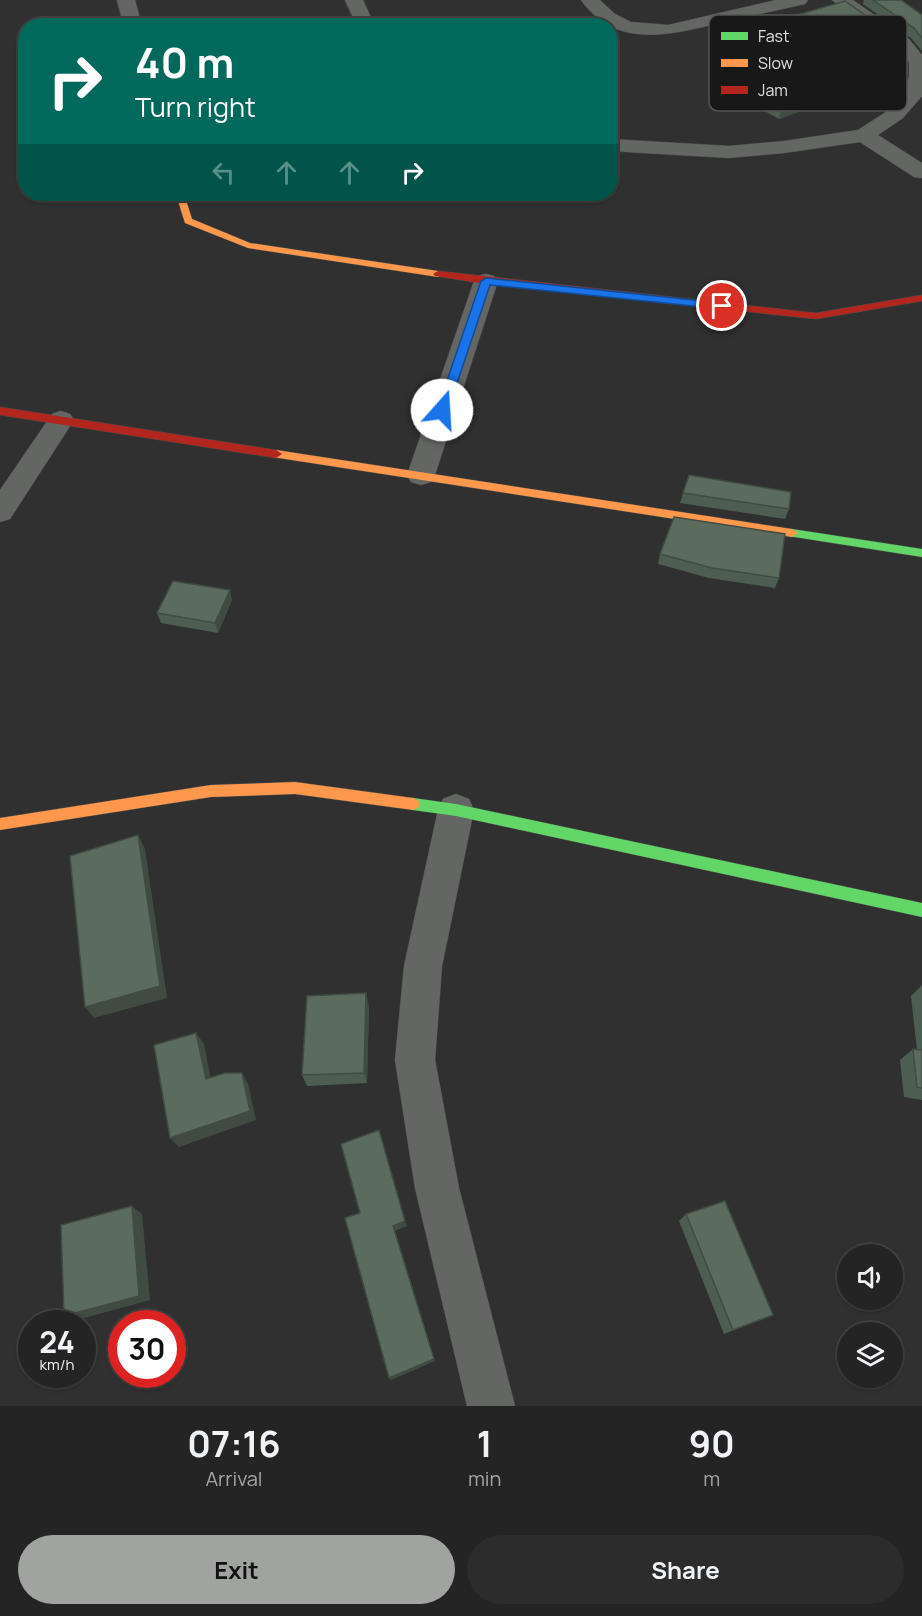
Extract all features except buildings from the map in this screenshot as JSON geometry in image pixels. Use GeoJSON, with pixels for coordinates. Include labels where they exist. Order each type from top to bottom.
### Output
{"type":"FeatureCollection","features":[{"type":"Feature","properties":{"kind":"street"},"geometry":{"type":"LineString","coordinates":[[126,0],[131,18]]}},
{"type":"Feature","properties":{"kind":"street"},"geometry":{"type":"LineString","coordinates":[[354,0],[362,18]]}},
{"type":"Feature","properties":{"kind":"street"},"geometry":{"type":"LineString","coordinates":[[590,0],[606,18]]}},
{"type":"Feature","properties":{"kind":"street"},"geometry":{"type":"LineString","coordinates":[[734,15],[799,0]]}},
{"type":"Feature","properties":{"kind":"street"},"geometry":{"type":"LineString","coordinates":[[841,0],[863,15]]}},
{"type":"Feature","properties":{"kind":"street"},"geometry":{"type":"LineString","coordinates":[[618,25],[646,30],[668,30],[709,21]]}},
{"type":"Feature","properties":{"kind":"street"},"geometry":{"type":"LineString","coordinates":[[907,48],[918,62],[919,77],[912,96],[907,102]]}},
{"type":"Feature","properties":{"kind":"street"},"geometry":{"type":"LineString","coordinates":[[618,145],[729,152],[784,147],[864,135],[899,111]]}},
{"type":"Feature","properties":{"kind":"street"},"geometry":{"type":"LineString","coordinates":[[864,135],[922,172]]}},
{"type":"Feature","properties":{"kind":"street"},"geometry":{"type":"LineString","coordinates":[[182,201],[188,221],[248,245],[486,281],[816,316],[922,298]]}},
{"type":"Feature","properties":{"kind":"street"},"geometry":{"type":"LineString","coordinates":[[421,475],[486,281]]}},
{"type":"Feature","properties":{"kind":"street"},"geometry":{"type":"LineString","coordinates":[[0,411],[922,553]]}},
{"type":"Feature","properties":{"kind":"street"},"geometry":{"type":"LineString","coordinates":[[0,512],[61,420]]}},
{"type":"Feature","properties":{"kind":"street"},"geometry":{"type":"LineString","coordinates":[[0,824],[211,791],[295,788],[456,810],[922,909]]}},
{"type":"Feature","properties":{"kind":"street"},"geometry":{"type":"LineString","coordinates":[[456,810],[423,966],[415,1060],[438,1188],[491,1406]]}},
{"type":"Feature","properties":{"kind":"traffic: fast"},"geometry":{"type":"LineString","coordinates":[[792,533],[922,553]]}},
{"type":"Feature","properties":{"kind":"traffic: fast"},"geometry":{"type":"LineString","coordinates":[[413,804],[456,810],[922,910]]}},
{"type":"Feature","properties":{"kind":"traffic: slow"},"geometry":{"type":"LineString","coordinates":[[182,201],[188,221],[248,245],[438,274]]}},
{"type":"Feature","properties":{"kind":"traffic: slow"},"geometry":{"type":"LineString","coordinates":[[276,454],[792,533]]}},
{"type":"Feature","properties":{"kind":"traffic: slow"},"geometry":{"type":"LineString","coordinates":[[0,824],[211,791],[295,788],[413,804]]}},
{"type":"Feature","properties":{"kind":"traffic: jam"},"geometry":{"type":"LineString","coordinates":[[438,274],[816,316],[922,298]]}},
{"type":"Feature","properties":{"kind":"traffic: jam"},"geometry":{"type":"LineString","coordinates":[[0,411],[276,454]]}},
{"type":"Feature","properties":{"kind":"route"},"geometry":{"type":"LineString","coordinates":[[442,410],[486,281],[722,306]]}}]}
